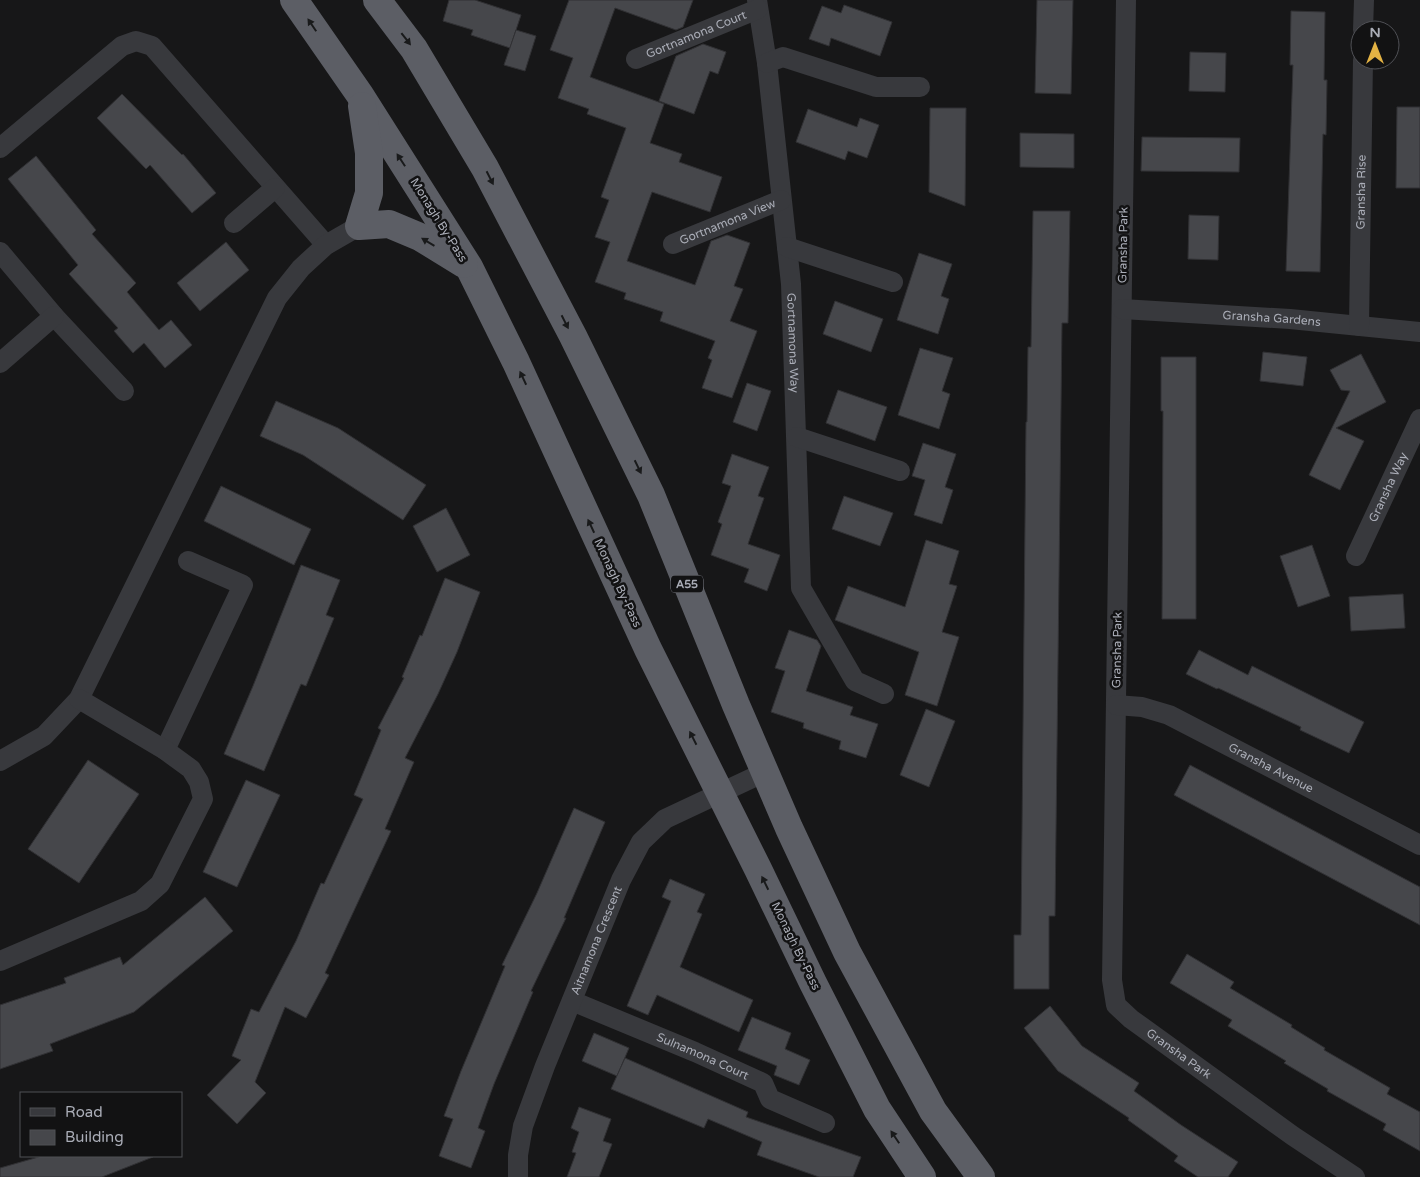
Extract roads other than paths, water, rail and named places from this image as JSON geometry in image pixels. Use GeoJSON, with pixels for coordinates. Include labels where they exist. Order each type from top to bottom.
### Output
{"type":"FeatureCollection","features":[{"type":"Feature","properties":{"kind":"highway","name":"Monagh By-Pass"},"geometry":{"type":"LineString","coordinates":[[294,0],[360,95],[469,267],[516,362],[648,649],[877,1110],[922,1177]]}},
{"type":"Feature","properties":{"kind":"highway","name":"A55"},"geometry":{"type":"LineString","coordinates":[[377,0],[414,49],[485,168],[572,336],[651,495],[732,696],[789,828],[847,952],[933,1111],[981,1177]]}},
{"type":"Feature","properties":{"kind":"highway"},"geometry":{"type":"LineString","coordinates":[[360,95],[369,153],[369,192],[359,226],[389,224],[420,237],[469,267]]}},
{"type":"Feature","properties":{"kind":"street","name":"Gransha Park"},"geometry":{"type":"LineString","coordinates":[[1126,0],[1112,980],[1116,1005],[1131,1019],[1285,1130],[1356,1177]]}},
{"type":"Feature","properties":{"kind":"street"},"geometry":{"type":"LineString","coordinates":[[1363,20],[1364,0]]}},
{"type":"Feature","properties":{"kind":"street","name":"Gortnamona Court"},"geometry":{"type":"LineString","coordinates":[[636,60],[757,5]]}},
{"type":"Feature","properties":{"kind":"street","name":"Gortnamona Way"},"geometry":{"type":"LineString","coordinates":[[757,5],[767,62],[791,284],[801,588],[855,681],[884,694]]}},
{"type":"Feature","properties":{"kind":"street"},"geometry":{"type":"LineString","coordinates":[[0,148],[122,46],[136,41],[152,46],[326,245]]}},
{"type":"Feature","properties":{"kind":"street"},"geometry":{"type":"LineString","coordinates":[[767,62],[783,57],[876,87],[920,87]]}},
{"type":"Feature","properties":{"kind":"street","name":"Gransha Rise"},"geometry":{"type":"LineString","coordinates":[[1360,326],[1363,70]]}},
{"type":"Feature","properties":{"kind":"street"},"geometry":{"type":"LineString","coordinates":[[234,223],[275,188]]}},
{"type":"Feature","properties":{"kind":"street","name":"Gortnamona View"},"geometry":{"type":"LineString","coordinates":[[673,244],[781,200]]}},
{"type":"Feature","properties":{"kind":"street"},"geometry":{"type":"LineString","coordinates":[[0,761],[44,736],[79,698],[277,298],[301,268],[326,245],[359,226]]}},
{"type":"Feature","properties":{"kind":"street"},"geometry":{"type":"LineString","coordinates":[[787,248],[892,282]]}},
{"type":"Feature","properties":{"kind":"street"},"geometry":{"type":"LineString","coordinates":[[0,252],[54,316],[124,391]]}},
{"type":"Feature","properties":{"kind":"street","name":"Gransha Gardens"},"geometry":{"type":"LineString","coordinates":[[1122,309],[1290,319],[1420,332]]}},
{"type":"Feature","properties":{"kind":"street"},"geometry":{"type":"LineString","coordinates":[[0,363],[54,316]]}},
{"type":"Feature","properties":{"kind":"street","name":"Gransha Way"},"geometry":{"type":"LineString","coordinates":[[1356,556],[1420,418]]}},
{"type":"Feature","properties":{"kind":"street"},"geometry":{"type":"LineString","coordinates":[[797,437],[900,471]]}},
{"type":"Feature","properties":{"kind":"street"},"geometry":{"type":"LineString","coordinates":[[165,750],[243,585],[188,561]]}},
{"type":"Feature","properties":{"kind":"street"},"geometry":{"type":"LineString","coordinates":[[0,961],[141,900],[160,884],[203,799],[199,782],[191,769],[165,750],[79,698]]}},
{"type":"Feature","properties":{"kind":"street","name":"Gransha Avenue"},"geometry":{"type":"LineString","coordinates":[[1116,705],[1142,707],[1170,715],[1420,845]]}},
{"type":"Feature","properties":{"kind":"street","name":"Aitnamona Crescent"},"geometry":{"type":"LineString","coordinates":[[518,1177],[518,1155],[523,1126],[621,880],[641,842],[665,819],[765,772]]}},
{"type":"Feature","properties":{"kind":"street","name":"Sulnamona Court"},"geometry":{"type":"LineString","coordinates":[[572,1001],[695,1052],[763,1083],[770,1098],[825,1122]]}}]}
